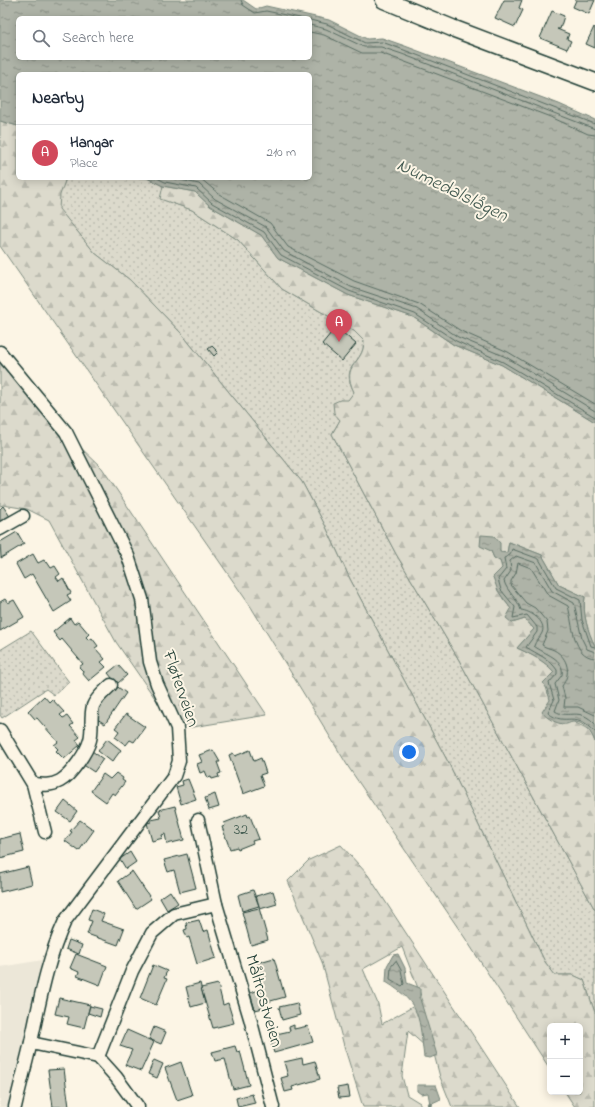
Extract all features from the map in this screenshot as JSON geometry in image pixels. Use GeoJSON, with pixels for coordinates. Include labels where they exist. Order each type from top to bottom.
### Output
{"type":"FeatureCollection","features":[{"type":"Feature","properties":{"kind":"main road"},"geometry":{"type":"LineString","coordinates":[[384,0],[452,28],[595,82]]}},
{"type":"Feature","properties":{"kind":"street","name":"Fløterveien"},"geometry":{"type":"LineString","coordinates":[[0,352],[66,432],[128,556],[142,599],[150,662],[157,684],[177,728],[179,745],[179,761],[174,776],[65,922],[56,940],[43,980],[31,1043],[15,1107]]}},
{"type":"Feature","properties":{"kind":"street"},"geometry":{"type":"LineString","coordinates":[[0,529],[23,516]]}},
{"type":"Feature","properties":{"kind":"street"},"geometry":{"type":"LineString","coordinates":[[33,784],[47,785],[60,781],[75,766],[86,751],[90,740],[93,706],[111,685]]}},
{"type":"Feature","properties":{"kind":"street"},"geometry":{"type":"LineString","coordinates":[[0,730],[33,784],[45,832]]}},
{"type":"Feature","properties":{"kind":"street","name":"Måltrostveien"},"geometry":{"type":"LineString","coordinates":[[198,820],[216,904],[250,1018],[273,1107]]}},
{"type":"Feature","properties":{"kind":"street"},"geometry":{"type":"LineString","coordinates":[[98,1057],[132,971],[152,934],[174,914],[216,904]]}},
{"type":"Feature","properties":{"kind":"street"},"geometry":{"type":"LineString","coordinates":[[31,1043],[98,1057],[116,1077],[138,1107]]}},
{"type":"Feature","properties":{"kind":"shaded area"},"geometry":{"type":"Polygon","coordinates":[[[43,960],[8,1107],[0,1107],[0,967],[43,960]]]}},
{"type":"Feature","properties":{"kind":"green space"},"geometry":{"type":"Polygon","coordinates":[[[0,121],[16,125],[16,180],[65,180],[60,195],[59,209],[95,253],[130,280],[181,333],[302,482],[326,527],[350,579],[448,762],[545,962],[555,975],[573,975],[584,980],[595,1013],[595,1107],[575,1107],[567,1095],[583,1095],[583,1023],[547,1023],[547,1064],[465,938],[349,768],[251,607],[0,246],[0,121]]]}},
{"type":"Feature","properties":{"kind":"green space"},"geometry":{"type":"Polygon","coordinates":[[[19,180],[29,180],[63,186],[65,180],[151,180],[163,186],[161,199],[192,210],[238,240],[282,289],[354,331],[364,341],[363,349],[353,365],[349,375],[354,392],[348,401],[340,400],[340,420],[332,434],[396,554],[459,660],[595,910],[595,1013],[584,980],[573,975],[555,975],[545,962],[448,762],[350,579],[326,527],[302,482],[181,333],[130,280],[95,253],[76,230],[19,180]]]}},
{"type":"Feature","properties":{"kind":"green space"},"geometry":{"type":"Polygon","coordinates":[[[163,186],[195,192],[210,206],[261,235],[278,258],[348,295],[413,317],[454,345],[502,365],[595,422],[595,646],[586,623],[584,610],[585,597],[559,585],[542,555],[509,542],[507,553],[491,551],[494,558],[500,561],[503,568],[493,577],[503,599],[512,609],[512,623],[525,619],[534,629],[517,648],[542,661],[554,672],[547,687],[550,698],[566,716],[589,731],[595,742],[595,910],[459,660],[396,554],[332,434],[340,420],[334,413],[333,403],[340,400],[348,400],[354,392],[350,382],[351,369],[363,349],[364,341],[354,331],[282,289],[238,240],[192,210],[160,199],[163,186]]]}},
{"type":"Feature","properties":{"kind":"green space"},"geometry":{"type":"Polygon","coordinates":[[[0,357],[53,421],[102,468],[267,715],[174,730],[161,707],[116,642],[49,520],[27,509],[3,505],[0,506],[0,357]]]}},
{"type":"Feature","properties":{"kind":"green space"},"geometry":{"type":"Polygon","coordinates":[[[31,631],[69,682],[54,695],[46,689],[2,718],[0,715],[0,650],[31,631]]]}},
{"type":"Feature","properties":{"kind":"green space"},"geometry":{"type":"Polygon","coordinates":[[[341,845],[368,875],[520,1107],[452,1107],[440,1077],[434,1054],[408,1031],[402,1076],[407,1095],[420,1103],[420,1107],[363,1107],[344,1046],[322,962],[288,881],[309,860],[341,845]],[[402,947],[363,969],[378,1004],[382,1024],[423,1001],[402,947]]]}},
{"type":"Feature","properties":{"kind":"water","name":"Numedalslågen"},"geometry":{"type":"Polygon","coordinates":[[[0,0],[243,0],[256,9],[266,6],[311,16],[16,16],[16,60],[312,60],[312,16],[329,20],[367,39],[382,38],[405,46],[559,104],[595,120],[595,422],[502,365],[454,345],[413,317],[348,295],[278,258],[261,235],[210,206],[195,192],[163,186],[151,180],[312,180],[312,72],[16,72],[16,125],[0,121],[0,0]]]}},
{"type":"Feature","properties":{"kind":"water"},"geometry":{"type":"Polygon","coordinates":[[[481,535],[494,536],[500,543],[500,552],[507,553],[509,542],[542,555],[559,585],[585,597],[584,609],[586,622],[595,646],[595,742],[590,731],[581,723],[558,723],[542,712],[550,700],[547,689],[543,683],[554,672],[542,661],[517,648],[534,629],[525,619],[512,623],[506,618],[511,609],[498,591],[493,577],[502,568],[500,561],[494,558],[491,551],[480,546],[481,535]]]}},
{"type":"Feature","properties":{"kind":"water"},"geometry":{"type":"Polygon","coordinates":[[[398,954],[405,968],[407,983],[420,988],[420,999],[437,1055],[430,1058],[424,1057],[419,1022],[413,1005],[398,990],[386,982],[387,966],[393,955],[398,954]]]}},
{"type":"Feature","properties":{"kind":"water"},"geometry":{"type":"Polygon","coordinates":[[[417,1085],[436,1085],[441,1099],[430,1104],[428,1093],[421,1094],[417,1091],[417,1085]]]}},
{"type":"Feature","properties":{"kind":"building"},"geometry":{"type":"Polygon","coordinates":[[[504,0],[522,0],[519,8],[523,10],[515,27],[495,18],[504,0]]]}},
{"type":"Feature","properties":{"kind":"building"},"geometry":{"type":"Polygon","coordinates":[[[576,0],[595,0],[589,14],[573,7],[576,0]]]}},
{"type":"Feature","properties":{"kind":"building"},"geometry":{"type":"Polygon","coordinates":[[[552,11],[564,16],[560,29],[557,29],[569,34],[567,39],[571,41],[567,49],[540,38],[552,11]]]}},
{"type":"Feature","properties":{"kind":"building"},"geometry":{"type":"Polygon","coordinates":[[[594,27],[595,28],[595,48],[586,44],[594,27]]]}},
{"type":"Feature","properties":{"kind":"building"},"geometry":{"type":"Polygon","coordinates":[[[336,327],[356,344],[342,361],[322,344],[336,327]]]}},
{"type":"Feature","properties":{"kind":"building"},"geometry":{"type":"Polygon","coordinates":[[[212,346],[218,352],[214,356],[208,349],[212,346]]]}},
{"type":"Feature","properties":{"kind":"building"},"geometry":{"type":"Polygon","coordinates":[[[3,506],[11,518],[0,525],[0,509],[3,506]]]}},
{"type":"Feature","properties":{"kind":"building"},"geometry":{"type":"Polygon","coordinates":[[[17,532],[24,544],[1,558],[0,542],[17,532]]]}},
{"type":"Feature","properties":{"kind":"building"},"geometry":{"type":"Polygon","coordinates":[[[33,554],[38,563],[44,560],[51,568],[55,566],[60,574],[56,577],[59,581],[63,578],[71,593],[67,595],[71,601],[54,612],[32,574],[24,579],[16,564],[33,554]]]}},
{"type":"Feature","properties":{"kind":"building"},"geometry":{"type":"Polygon","coordinates":[[[5,599],[8,603],[14,600],[24,617],[0,631],[0,602],[5,599]]]}},
{"type":"Feature","properties":{"kind":"building"},"geometry":{"type":"Polygon","coordinates":[[[70,618],[74,624],[78,621],[89,634],[86,637],[89,640],[92,638],[98,646],[95,648],[105,659],[101,662],[106,667],[89,681],[79,667],[83,664],[62,639],[60,641],[53,632],[70,618]]]}},
{"type":"Feature","properties":{"kind":"building"},"geometry":{"type":"Polygon","coordinates":[[[118,665],[127,675],[117,684],[108,673],[118,665]]]}},
{"type":"Feature","properties":{"kind":"building"},"geometry":{"type":"Polygon","coordinates":[[[115,685],[126,693],[105,724],[94,717],[115,685]]]}},
{"type":"Feature","properties":{"kind":"building"},"geometry":{"type":"Polygon","coordinates":[[[44,696],[49,702],[52,699],[64,712],[60,715],[63,718],[67,716],[73,724],[70,726],[80,737],[76,740],[80,745],[64,759],[56,751],[58,749],[54,745],[58,742],[37,718],[35,719],[28,711],[44,696]]]}},
{"type":"Feature","properties":{"kind":"building"},"geometry":{"type":"Polygon","coordinates":[[[126,714],[145,727],[134,742],[130,740],[126,745],[115,737],[119,731],[115,728],[126,714]]]}},
{"type":"Feature","properties":{"kind":"building"},"geometry":{"type":"Polygon","coordinates":[[[107,739],[121,750],[112,762],[98,751],[107,739]]]}},
{"type":"Feature","properties":{"kind":"building"},"geometry":{"type":"Polygon","coordinates":[[[213,750],[220,762],[217,762],[221,773],[218,774],[219,777],[212,779],[211,777],[208,778],[205,771],[200,773],[197,764],[202,762],[199,755],[213,750]]]}},
{"type":"Feature","properties":{"kind":"building"},"geometry":{"type":"Polygon","coordinates":[[[250,750],[254,761],[261,758],[266,773],[260,775],[264,786],[243,794],[229,755],[233,753],[235,756],[250,750]]]}},
{"type":"Feature","properties":{"kind":"building"},"geometry":{"type":"Polygon","coordinates":[[[92,751],[103,759],[94,772],[82,764],[92,751]]]}},
{"type":"Feature","properties":{"kind":"building"},"geometry":{"type":"Polygon","coordinates":[[[116,773],[123,778],[122,780],[125,782],[115,795],[112,793],[106,802],[91,791],[103,774],[110,779],[116,773]]]}},
{"type":"Feature","properties":{"kind":"building"},"geometry":{"type":"Polygon","coordinates":[[[188,779],[196,799],[181,804],[176,787],[183,785],[182,781],[188,779]]]}},
{"type":"Feature","properties":{"kind":"building"},"geometry":{"type":"Polygon","coordinates":[[[215,794],[219,807],[209,810],[205,798],[215,794]]]}},
{"type":"Feature","properties":{"kind":"building"},"geometry":{"type":"Polygon","coordinates":[[[65,801],[77,811],[70,821],[57,812],[65,801]]]}},
{"type":"Feature","properties":{"kind":"building"},"geometry":{"type":"Polygon","coordinates":[[[175,806],[184,840],[167,844],[165,834],[162,835],[163,838],[152,841],[147,823],[151,822],[151,820],[161,818],[159,810],[175,806]]]}},
{"type":"Feature","properties":{"kind":"building"},"geometry":{"type":"Polygon","coordinates":[[[247,814],[248,817],[250,816],[259,839],[252,841],[253,843],[238,849],[237,847],[230,849],[222,827],[225,826],[224,823],[247,814]]]}},
{"type":"Feature","properties":{"kind":"building"},"geometry":{"type":"Polygon","coordinates":[[[80,820],[94,830],[79,851],[65,841],[72,832],[70,831],[80,820]]]}},
{"type":"Feature","properties":{"kind":"building"},"geometry":{"type":"Polygon","coordinates":[[[20,834],[24,852],[0,858],[0,839],[20,834]]]}},
{"type":"Feature","properties":{"kind":"building"},"geometry":{"type":"Polygon","coordinates":[[[130,852],[136,862],[126,869],[120,859],[130,852]]]}},
{"type":"Feature","properties":{"kind":"building"},"geometry":{"type":"Polygon","coordinates":[[[187,854],[196,888],[180,892],[174,870],[168,872],[164,860],[187,854]]]}},
{"type":"Feature","properties":{"kind":"building"},"geometry":{"type":"Polygon","coordinates":[[[28,867],[32,884],[0,892],[0,874],[28,867]]]}},
{"type":"Feature","properties":{"kind":"building"},"geometry":{"type":"Polygon","coordinates":[[[132,871],[151,899],[136,909],[118,881],[132,871]]]}},
{"type":"Feature","properties":{"kind":"building"},"geometry":{"type":"Polygon","coordinates":[[[253,890],[259,906],[242,911],[238,895],[253,890]]]}},
{"type":"Feature","properties":{"kind":"building"},"geometry":{"type":"Polygon","coordinates":[[[170,891],[178,903],[167,910],[160,898],[170,891]]]}},
{"type":"Feature","properties":{"kind":"building"},"geometry":{"type":"Polygon","coordinates":[[[273,891],[277,904],[260,909],[256,896],[273,891]]]}},
{"type":"Feature","properties":{"kind":"building"},"geometry":{"type":"Polygon","coordinates":[[[259,908],[268,940],[251,945],[242,912],[259,908]]]}},
{"type":"Feature","properties":{"kind":"building"},"geometry":{"type":"Polygon","coordinates":[[[92,909],[104,914],[101,921],[124,929],[118,945],[87,934],[92,921],[88,920],[92,909]]]}},
{"type":"Feature","properties":{"kind":"building"},"geometry":{"type":"Polygon","coordinates":[[[199,920],[203,932],[208,930],[216,958],[197,964],[189,937],[187,938],[184,930],[187,929],[186,923],[199,920]]]}},
{"type":"Feature","properties":{"kind":"building"},"geometry":{"type":"Polygon","coordinates":[[[69,940],[82,945],[79,954],[66,949],[69,940]]]}},
{"type":"Feature","properties":{"kind":"building"},"geometry":{"type":"Polygon","coordinates":[[[76,954],[107,966],[100,985],[77,976],[79,972],[70,968],[76,954]]]}},
{"type":"Feature","properties":{"kind":"building"},"geometry":{"type":"Polygon","coordinates":[[[274,958],[285,997],[267,1002],[256,963],[274,958]]]}},
{"type":"Feature","properties":{"kind":"building"},"geometry":{"type":"Polygon","coordinates":[[[153,965],[167,971],[164,978],[167,979],[156,1005],[140,998],[153,965]]]}},
{"type":"Feature","properties":{"kind":"building"},"geometry":{"type":"Polygon","coordinates":[[[200,983],[205,1003],[191,1007],[186,987],[200,983]]]}},
{"type":"Feature","properties":{"kind":"building"},"geometry":{"type":"Polygon","coordinates":[[[218,984],[223,1005],[228,1003],[234,1023],[213,1028],[201,988],[218,984]]]}},
{"type":"Feature","properties":{"kind":"building"},"geometry":{"type":"Polygon","coordinates":[[[263,989],[268,1007],[255,1010],[250,993],[263,989]]]}},
{"type":"Feature","properties":{"kind":"building"},"geometry":{"type":"Polygon","coordinates":[[[59,998],[90,1005],[84,1028],[67,1024],[69,1017],[55,1014],[59,998]]]}},
{"type":"Feature","properties":{"kind":"building"},"geometry":{"type":"Polygon","coordinates":[[[297,1003],[300,1015],[282,1020],[279,1007],[297,1003]]]}},
{"type":"Feature","properties":{"kind":"building"},"geometry":{"type":"Polygon","coordinates":[[[90,1006],[102,1009],[100,1017],[88,1013],[90,1006]]]}},
{"type":"Feature","properties":{"kind":"building"},"geometry":{"type":"Polygon","coordinates":[[[294,1025],[294,1029],[308,1026],[313,1042],[274,1053],[270,1040],[277,1038],[276,1034],[290,1031],[289,1027],[294,1025]]]}},
{"type":"Feature","properties":{"kind":"building"},"geometry":{"type":"Polygon","coordinates":[[[154,1027],[166,1032],[161,1044],[149,1039],[154,1027]]]}},
{"type":"Feature","properties":{"kind":"building"},"geometry":{"type":"Polygon","coordinates":[[[127,1030],[154,1042],[141,1071],[125,1065],[132,1050],[120,1046],[127,1030]]]}},
{"type":"Feature","properties":{"kind":"building"},"geometry":{"type":"Polygon","coordinates":[[[235,1046],[237,1052],[240,1051],[249,1085],[233,1089],[225,1059],[215,1061],[212,1052],[235,1046]]]}},
{"type":"Feature","properties":{"kind":"building"},"geometry":{"type":"Polygon","coordinates":[[[302,1058],[303,1064],[315,1061],[320,1079],[292,1087],[293,1090],[285,1092],[281,1078],[288,1076],[284,1062],[302,1058]]]}},
{"type":"Feature","properties":{"kind":"building"},"geometry":{"type":"Polygon","coordinates":[[[154,1060],[163,1064],[157,1078],[148,1074],[154,1060]]]}},
{"type":"Feature","properties":{"kind":"building"},"geometry":{"type":"Polygon","coordinates":[[[181,1062],[192,1095],[177,1100],[165,1068],[181,1062]]]}},
{"type":"Feature","properties":{"kind":"building"},"geometry":{"type":"Polygon","coordinates":[[[64,1069],[69,1107],[53,1107],[48,1070],[64,1069]]]}},
{"type":"Feature","properties":{"kind":"building"},"geometry":{"type":"Polygon","coordinates":[[[348,1086],[350,1097],[339,1098],[337,1088],[348,1086]]]}},
{"type":"Feature","properties":{"kind":"building"},"geometry":{"type":"Polygon","coordinates":[[[252,1094],[255,1103],[238,1107],[236,1098],[252,1094]]]}},
{"type":"Feature","properties":{"kind":"place","name":"Hangar"},"geometry":{"type":"Point","coordinates":[339,342]}}]}
